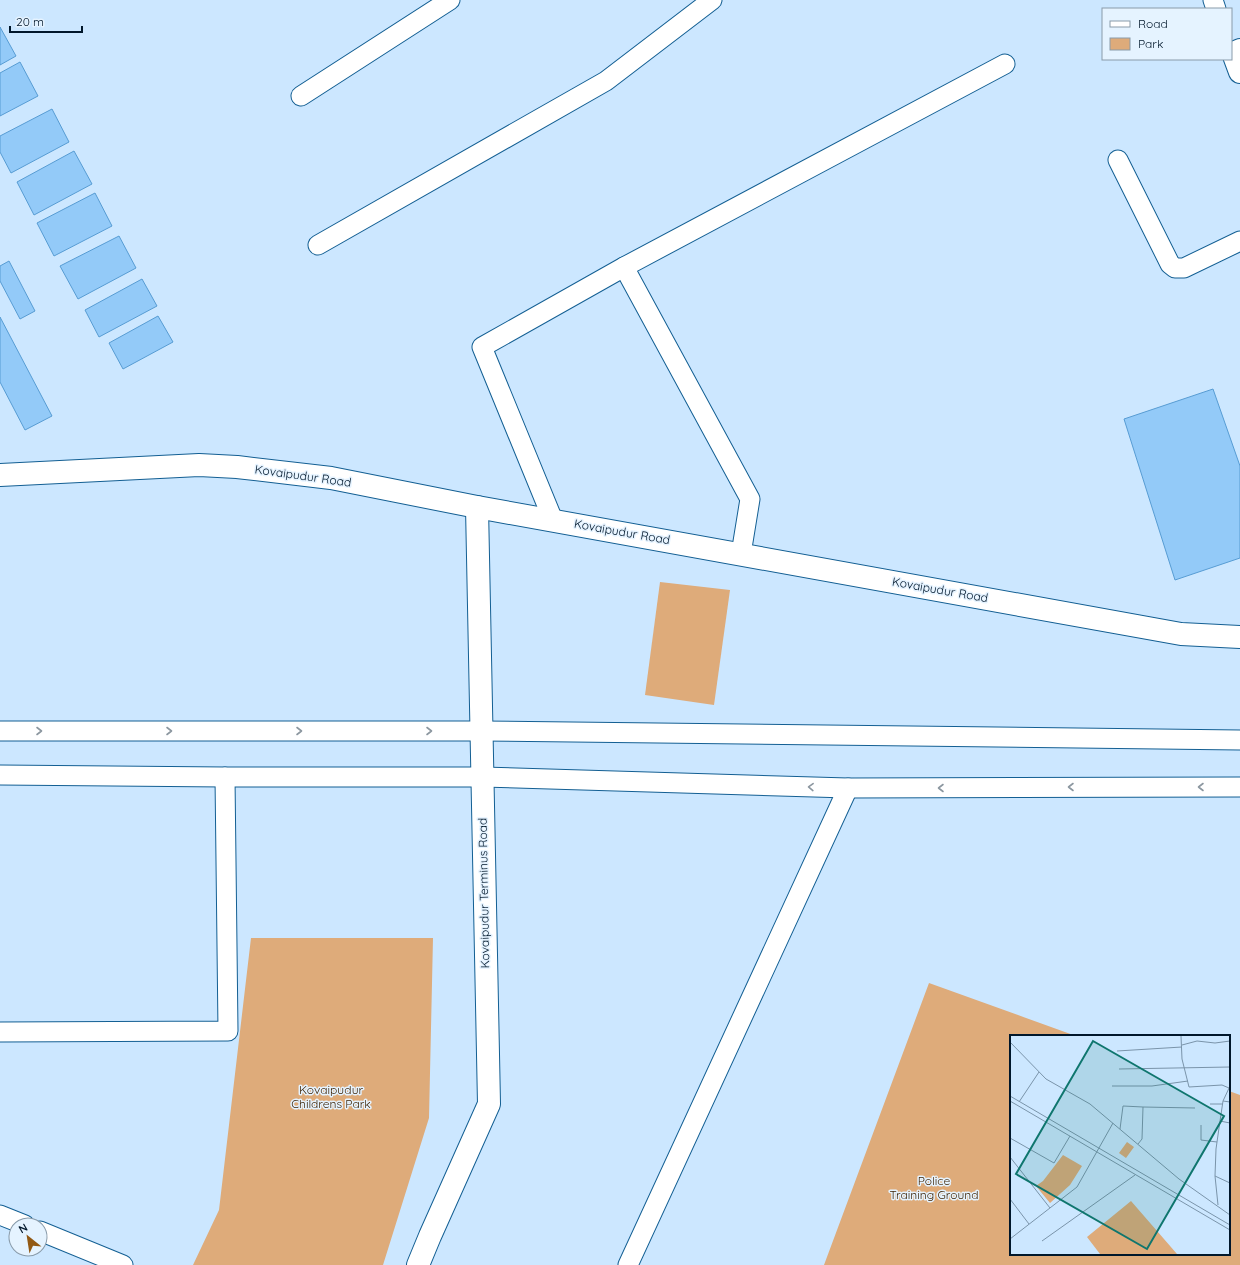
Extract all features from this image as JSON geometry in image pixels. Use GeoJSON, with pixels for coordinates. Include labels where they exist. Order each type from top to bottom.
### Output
{"type":"FeatureCollection","features":[{"type":"Feature","properties":{"kind":"main road","name":"Kovaipudur Road"},"geometry":{"type":"LineString","coordinates":[[0,475],[199,465],[237,467],[331,478],[553,520],[1181,634],[1240,637]]}},
{"type":"Feature","properties":{"kind":"main road","name":"Kovaipudur Terminus Road"},"geometry":{"type":"LineString","coordinates":[[418,1265],[488,1104],[477,506]]}},
{"type":"Feature","properties":{"kind":"street"},"geometry":{"type":"LineString","coordinates":[[301,96],[450,0]]}},
{"type":"Feature","properties":{"kind":"street"},"geometry":{"type":"LineString","coordinates":[[318,245],[606,82],[712,0]]}},
{"type":"Feature","properties":{"kind":"street"},"geometry":{"type":"LineString","coordinates":[[553,520],[482,347],[624,267],[1005,64]]}},
{"type":"Feature","properties":{"kind":"street"},"geometry":{"type":"LineString","coordinates":[[1118,160],[1170,264],[1175,268],[1184,268],[1240,241]]}},
{"type":"Feature","properties":{"kind":"street"},"geometry":{"type":"LineString","coordinates":[[624,267],[750,499],[741,554]]}},
{"type":"Feature","properties":{"kind":"street"},"geometry":{"type":"LineString","coordinates":[[0,731],[480,731],[1240,740]]}},
{"type":"Feature","properties":{"kind":"street"},"geometry":{"type":"LineString","coordinates":[[0,775],[482,777],[848,788],[1240,787]]}},
{"type":"Feature","properties":{"kind":"street"},"geometry":{"type":"LineString","coordinates":[[0,1032],[228,1031],[224,777]]}},
{"type":"Feature","properties":{"kind":"street"},"geometry":{"type":"LineString","coordinates":[[628,1265],[848,788]]}},
{"type":"Feature","properties":{"kind":"street"},"geometry":{"type":"LineString","coordinates":[[48,1234],[123,1265]]}},
{"type":"Feature","properties":{"kind":"green space"},"geometry":{"type":"Polygon","coordinates":[[[660,582],[730,590],[714,705],[645,695],[660,582]]]}},
{"type":"Feature","properties":{"kind":"green space","name":"Kovaipudur Childrens Park"},"geometry":{"type":"Polygon","coordinates":[[[251,938],[433,938],[429,1118],[383,1265],[193,1265],[219,1210],[251,938]]]}},
{"type":"Feature","properties":{"kind":"green space","name":"Police Training Ground"},"geometry":{"type":"Polygon","coordinates":[[[929,983],[1073,1035],[1010,1035],[1010,1255],[1230,1255],[1230,1091],[1240,1095],[1240,1265],[824,1265],[929,983]]]}},
{"type":"Feature","properties":{"kind":"building"},"geometry":{"type":"Polygon","coordinates":[[[0,27],[16,56],[0,65],[0,27]]]}},
{"type":"Feature","properties":{"kind":"building"},"geometry":{"type":"Polygon","coordinates":[[[20,62],[38,96],[0,116],[0,73],[20,62]]]}},
{"type":"Feature","properties":{"kind":"building"},"geometry":{"type":"Polygon","coordinates":[[[52,109],[69,142],[11,173],[0,152],[0,136],[52,109]]]}},
{"type":"Feature","properties":{"kind":"building"},"geometry":{"type":"Polygon","coordinates":[[[74,151],[92,184],[34,215],[17,182],[74,151]]]}},
{"type":"Feature","properties":{"kind":"building"},"geometry":{"type":"Polygon","coordinates":[[[95,193],[112,226],[54,256],[37,223],[95,193]]]}},
{"type":"Feature","properties":{"kind":"building"},"geometry":{"type":"Polygon","coordinates":[[[119,236],[136,268],[78,299],[60,266],[119,236]]]}},
{"type":"Feature","properties":{"kind":"building"},"geometry":{"type":"Polygon","coordinates":[[[9,261],[35,311],[20,319],[0,281],[0,266],[9,261]]]}},
{"type":"Feature","properties":{"kind":"building"},"geometry":{"type":"Polygon","coordinates":[[[142,279],[157,306],[99,337],[85,310],[142,279]]]}},
{"type":"Feature","properties":{"kind":"building"},"geometry":{"type":"Polygon","coordinates":[[[158,316],[173,342],[123,369],[109,343],[158,316]]]}},
{"type":"Feature","properties":{"kind":"building"},"geometry":{"type":"Polygon","coordinates":[[[0,317],[52,416],[25,430],[0,382],[0,317]]]}},
{"type":"Feature","properties":{"kind":"building"},"geometry":{"type":"Polygon","coordinates":[[[1213,389],[1240,466],[1240,558],[1175,580],[1124,419],[1213,389]]]}}]}
